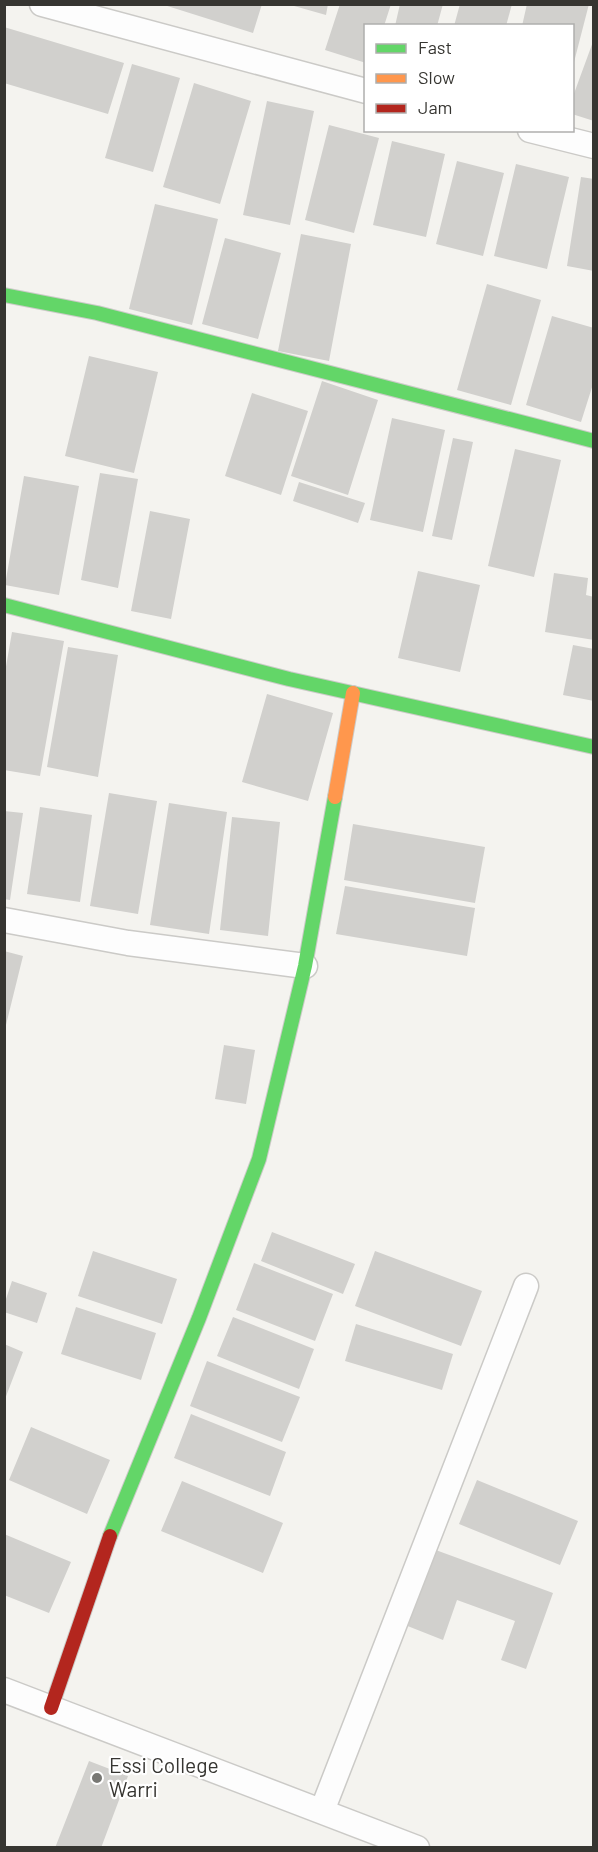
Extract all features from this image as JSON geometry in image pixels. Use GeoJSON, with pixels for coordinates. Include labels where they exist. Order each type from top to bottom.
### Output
{"type":"FeatureCollection","features":[{"type":"Feature","properties":{"kind":"street"},"geometry":{"type":"LineString","coordinates":[[42,4],[364,90]]}},
{"type":"Feature","properties":{"kind":"street"},"geometry":{"type":"LineString","coordinates":[[538,132],[594,146]]}},
{"type":"Feature","properties":{"kind":"street"},"geometry":{"type":"LineString","coordinates":[[4,295],[97,313],[594,441]]}},
{"type":"Feature","properties":{"kind":"street"},"geometry":{"type":"LineString","coordinates":[[4,605],[289,679],[594,747]]}},
{"type":"Feature","properties":{"kind":"street"},"geometry":{"type":"LineString","coordinates":[[51,1708],[112,1532],[199,1318],[259,1159],[305,966],[354,693]]}},
{"type":"Feature","properties":{"kind":"street"},"geometry":{"type":"LineString","coordinates":[[4,920],[128,943],[305,966]]}},
{"type":"Feature","properties":{"kind":"street"},"geometry":{"type":"LineString","coordinates":[[322,1811],[526,1286]]}},
{"type":"Feature","properties":{"kind":"street"},"geometry":{"type":"LineString","coordinates":[[4,1690],[417,1848]]}},
{"type":"Feature","properties":{"kind":"building"},"geometry":{"type":"Polygon","coordinates":[[[161,4],[262,4],[253,33],[161,4]]]}},
{"type":"Feature","properties":{"kind":"building"},"geometry":{"type":"Polygon","coordinates":[[[287,4],[328,4],[326,15],[287,4]]]}},
{"type":"Feature","properties":{"kind":"building"},"geometry":{"type":"Polygon","coordinates":[[[340,4],[391,4],[385,24],[364,24],[364,62],[325,50],[340,4]]]}},
{"type":"Feature","properties":{"kind":"building"},"geometry":{"type":"Polygon","coordinates":[[[400,4],[443,4],[438,24],[395,24],[400,4]]]}},
{"type":"Feature","properties":{"kind":"building"},"geometry":{"type":"Polygon","coordinates":[[[460,4],[512,4],[507,24],[455,24],[460,4]]]}},
{"type":"Feature","properties":{"kind":"building"},"geometry":{"type":"Polygon","coordinates":[[[527,4],[589,4],[574,62],[574,24],[522,24],[527,4]]]}},
{"type":"Feature","properties":{"kind":"building"},"geometry":{"type":"Polygon","coordinates":[[[4,27],[124,63],[108,114],[4,83],[4,27]]]}},
{"type":"Feature","properties":{"kind":"building"},"geometry":{"type":"Polygon","coordinates":[[[594,39],[594,121],[574,115],[574,94],[594,39]]]}},
{"type":"Feature","properties":{"kind":"building"},"geometry":{"type":"Polygon","coordinates":[[[132,64],[180,78],[153,172],[105,158],[132,64]]]}},
{"type":"Feature","properties":{"kind":"building"},"geometry":{"type":"Polygon","coordinates":[[[194,83],[251,101],[220,204],[163,187],[194,83]]]}},
{"type":"Feature","properties":{"kind":"building"},"geometry":{"type":"Polygon","coordinates":[[[267,101],[314,111],[290,225],[243,215],[267,101]]]}},
{"type":"Feature","properties":{"kind":"building"},"geometry":{"type":"Polygon","coordinates":[[[329,125],[379,138],[354,233],[305,220],[329,125]]]}},
{"type":"Feature","properties":{"kind":"building"},"geometry":{"type":"Polygon","coordinates":[[[392,141],[445,154],[426,237],[373,225],[392,141]]]}},
{"type":"Feature","properties":{"kind":"building"},"geometry":{"type":"Polygon","coordinates":[[[457,161],[504,173],[483,256],[436,244],[457,161]]]}},
{"type":"Feature","properties":{"kind":"building"},"geometry":{"type":"Polygon","coordinates":[[[516,164],[569,177],[547,269],[494,256],[516,164]]]}},
{"type":"Feature","properties":{"kind":"building"},"geometry":{"type":"Polygon","coordinates":[[[581,177],[594,179],[594,271],[567,266],[581,177]]]}},
{"type":"Feature","properties":{"kind":"building"},"geometry":{"type":"Polygon","coordinates":[[[155,204],[218,219],[192,325],[129,309],[155,204]]]}},
{"type":"Feature","properties":{"kind":"building"},"geometry":{"type":"Polygon","coordinates":[[[301,234],[351,244],[329,361],[278,351],[301,234]]]}},
{"type":"Feature","properties":{"kind":"building"},"geometry":{"type":"Polygon","coordinates":[[[225,238],[281,253],[258,339],[202,324],[225,238]]]}},
{"type":"Feature","properties":{"kind":"building"},"geometry":{"type":"Polygon","coordinates":[[[487,284],[541,300],[511,405],[457,390],[487,284]]]}},
{"type":"Feature","properties":{"kind":"building"},"geometry":{"type":"Polygon","coordinates":[[[552,316],[594,328],[594,381],[581,422],[526,405],[552,316]]]}},
{"type":"Feature","properties":{"kind":"building"},"geometry":{"type":"Polygon","coordinates":[[[89,356],[158,372],[134,473],[65,456],[89,356]]]}},
{"type":"Feature","properties":{"kind":"building"},"geometry":{"type":"Polygon","coordinates":[[[322,381],[378,400],[348,495],[291,476],[322,381]]]}},
{"type":"Feature","properties":{"kind":"building"},"geometry":{"type":"Polygon","coordinates":[[[252,393],[308,411],[281,495],[225,476],[252,393]]]}},
{"type":"Feature","properties":{"kind":"building"},"geometry":{"type":"Polygon","coordinates":[[[392,418],[445,430],[423,532],[370,520],[392,418]]]}},
{"type":"Feature","properties":{"kind":"building"},"geometry":{"type":"Polygon","coordinates":[[[453,438],[473,442],[452,540],[432,536],[453,438]]]}},
{"type":"Feature","properties":{"kind":"building"},"geometry":{"type":"Polygon","coordinates":[[[515,449],[561,460],[534,577],[488,566],[515,449]]]}},
{"type":"Feature","properties":{"kind":"building"},"geometry":{"type":"Polygon","coordinates":[[[100,473],[138,479],[118,588],[81,580],[100,473]]]}},
{"type":"Feature","properties":{"kind":"building"},"geometry":{"type":"Polygon","coordinates":[[[24,476],[79,486],[59,595],[5,585],[24,476]]]}},
{"type":"Feature","properties":{"kind":"building"},"geometry":{"type":"Polygon","coordinates":[[[299,482],[365,503],[358,523],[293,501],[299,482]]]}},
{"type":"Feature","properties":{"kind":"building"},"geometry":{"type":"Polygon","coordinates":[[[150,511],[190,519],[171,619],[131,611],[150,511]]]}},
{"type":"Feature","properties":{"kind":"building"},"geometry":{"type":"Polygon","coordinates":[[[418,571],[480,585],[460,672],[398,658],[418,571]]]}},
{"type":"Feature","properties":{"kind":"building"},"geometry":{"type":"Polygon","coordinates":[[[554,573],[588,578],[586,595],[594,597],[594,640],[545,632],[554,573]]]}},
{"type":"Feature","properties":{"kind":"building"},"geometry":{"type":"Polygon","coordinates":[[[12,632],[64,641],[40,776],[4,770],[4,678],[12,632]]]}},
{"type":"Feature","properties":{"kind":"building"},"geometry":{"type":"Polygon","coordinates":[[[573,645],[594,649],[594,701],[563,695],[573,645]]]}},
{"type":"Feature","properties":{"kind":"building"},"geometry":{"type":"Polygon","coordinates":[[[68,647],[118,655],[98,777],[47,767],[68,647]]]}},
{"type":"Feature","properties":{"kind":"building"},"geometry":{"type":"Polygon","coordinates":[[[267,694],[333,713],[308,801],[242,782],[267,694]]]}},
{"type":"Feature","properties":{"kind":"building"},"geometry":{"type":"Polygon","coordinates":[[[109,793],[157,801],[138,914],[90,906],[109,793]]]}},
{"type":"Feature","properties":{"kind":"building"},"geometry":{"type":"Polygon","coordinates":[[[169,803],[227,812],[209,934],[150,925],[169,803]]]}},
{"type":"Feature","properties":{"kind":"building"},"geometry":{"type":"Polygon","coordinates":[[[40,807],[92,815],[80,902],[27,894],[40,807]]]}},
{"type":"Feature","properties":{"kind":"building"},"geometry":{"type":"Polygon","coordinates":[[[4,811],[23,813],[10,900],[4,899],[4,811]]]}},
{"type":"Feature","properties":{"kind":"building"},"geometry":{"type":"Polygon","coordinates":[[[232,817],[280,822],[268,936],[220,930],[232,817]]]}},
{"type":"Feature","properties":{"kind":"building"},"geometry":{"type":"Polygon","coordinates":[[[353,824],[485,847],[475,903],[344,880],[353,824]]]}},
{"type":"Feature","properties":{"kind":"building"},"geometry":{"type":"Polygon","coordinates":[[[345,886],[475,908],[467,956],[336,934],[345,886]]]}},
{"type":"Feature","properties":{"kind":"building"},"geometry":{"type":"Polygon","coordinates":[[[4,951],[23,956],[5,1029],[4,1029],[4,951]]]}},
{"type":"Feature","properties":{"kind":"building"},"geometry":{"type":"Polygon","coordinates":[[[224,1045],[255,1050],[246,1104],[215,1099],[224,1045]]]}},
{"type":"Feature","properties":{"kind":"building"},"geometry":{"type":"Polygon","coordinates":[[[272,1232],[355,1264],[343,1294],[261,1261],[272,1232]]]}},
{"type":"Feature","properties":{"kind":"building"},"geometry":{"type":"Polygon","coordinates":[[[93,1251],[177,1279],[162,1324],[78,1296],[93,1251]]]}},
{"type":"Feature","properties":{"kind":"building"},"geometry":{"type":"Polygon","coordinates":[[[375,1251],[482,1291],[461,1346],[355,1306],[375,1251]]]}},
{"type":"Feature","properties":{"kind":"building"},"geometry":{"type":"Polygon","coordinates":[[[254,1263],[333,1294],[315,1341],[236,1310],[254,1263]]]}},
{"type":"Feature","properties":{"kind":"building"},"geometry":{"type":"Polygon","coordinates":[[[12,1281],[47,1293],[37,1323],[4,1312],[12,1281]]]}},
{"type":"Feature","properties":{"kind":"building"},"geometry":{"type":"Polygon","coordinates":[[[76,1307],[156,1333],[141,1380],[61,1354],[76,1307]]]}},
{"type":"Feature","properties":{"kind":"building"},"geometry":{"type":"Polygon","coordinates":[[[233,1317],[314,1349],[299,1389],[217,1356],[233,1317]]]}},
{"type":"Feature","properties":{"kind":"building"},"geometry":{"type":"Polygon","coordinates":[[[356,1324],[453,1354],[442,1390],[345,1361],[356,1324]]]}},
{"type":"Feature","properties":{"kind":"building"},"geometry":{"type":"Polygon","coordinates":[[[4,1344],[23,1352],[5,1399],[4,1398],[4,1344]]]}},
{"type":"Feature","properties":{"kind":"building"},"geometry":{"type":"Polygon","coordinates":[[[207,1361],[300,1397],[282,1442],[190,1406],[207,1361]]]}},
{"type":"Feature","properties":{"kind":"building"},"geometry":{"type":"Polygon","coordinates":[[[191,1414],[286,1452],[270,1496],[174,1458],[191,1414]]]}},
{"type":"Feature","properties":{"kind":"building"},"geometry":{"type":"Polygon","coordinates":[[[31,1427],[110,1460],[87,1514],[9,1480],[31,1427]]]}},
{"type":"Feature","properties":{"kind":"building"},"geometry":{"type":"Polygon","coordinates":[[[477,1480],[578,1521],[560,1565],[459,1524],[477,1480]]]}},
{"type":"Feature","properties":{"kind":"building"},"geometry":{"type":"Polygon","coordinates":[[[182,1481],[283,1523],[263,1573],[161,1531],[182,1481]]]}},
{"type":"Feature","properties":{"kind":"building"},"geometry":{"type":"Polygon","coordinates":[[[4,1534],[71,1562],[49,1613],[4,1595],[4,1534]]]}},
{"type":"Feature","properties":{"kind":"building"},"geometry":{"type":"Polygon","coordinates":[[[433,1549],[553,1593],[526,1669],[501,1660],[515,1621],[457,1600],[443,1640],[405,1625],[433,1549]]]}},
{"type":"Feature","properties":{"kind":"building"},"geometry":{"type":"Polygon","coordinates":[[[89,1761],[128,1776],[101,1848],[55,1848],[89,1761]]]}},
{"type":"Feature","properties":{"kind":"traffic: fast"},"geometry":{"type":"LineString","coordinates":[[4,295],[97,313],[594,441]]}},
{"type":"Feature","properties":{"kind":"traffic: fast"},"geometry":{"type":"LineString","coordinates":[[4,605],[289,679],[594,747]]}},
{"type":"Feature","properties":{"kind":"traffic: fast"},"geometry":{"type":"LineString","coordinates":[[110,1536],[199,1318],[259,1159],[305,966],[335,797]]}},
{"type":"Feature","properties":{"kind":"traffic: slow"},"geometry":{"type":"LineString","coordinates":[[335,797],[353,693]]}},
{"type":"Feature","properties":{"kind":"traffic: jam"},"geometry":{"type":"LineString","coordinates":[[51,1708],[110,1536]]}},
{"type":"Feature","properties":{"kind":"place","name":"Essi College Warri"},"geometry":{"type":"Point","coordinates":[97,1778]}}]}
